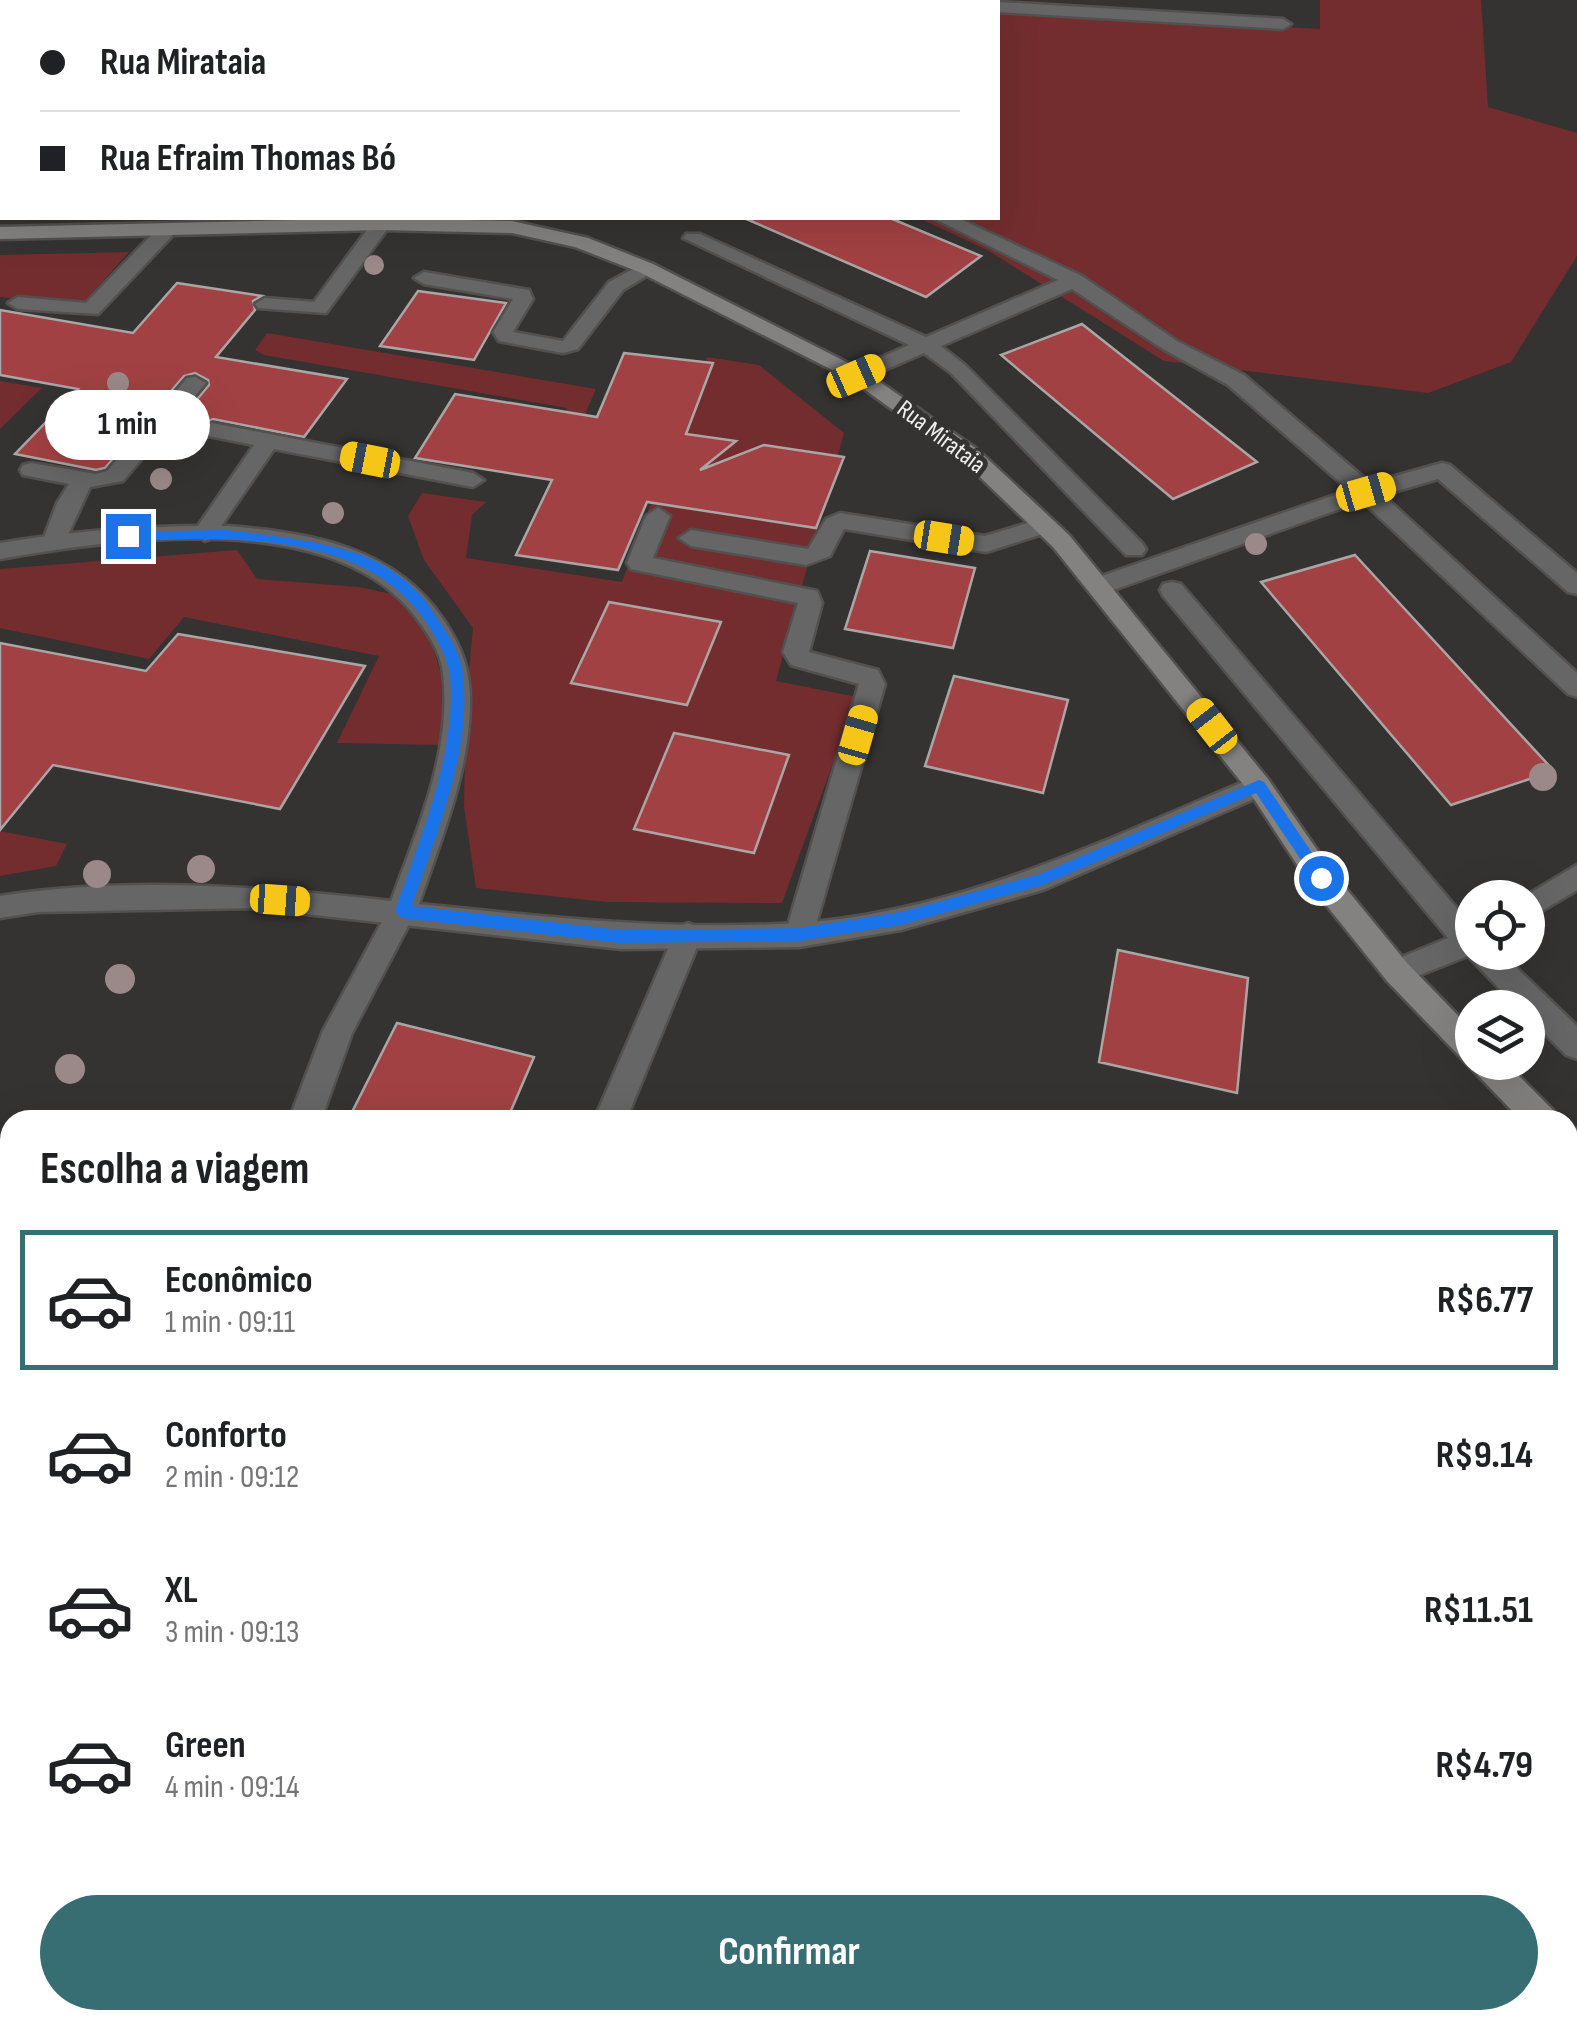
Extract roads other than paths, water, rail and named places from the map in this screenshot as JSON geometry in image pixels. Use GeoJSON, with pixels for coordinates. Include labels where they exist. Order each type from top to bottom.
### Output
{"type":"FeatureCollection","features":[{"type":"Feature","properties":{"kind":"street"},"geometry":{"type":"LineString","coordinates":[[1000,7],[1284,24]]}},
{"type":"Feature","properties":{"kind":"street"},"geometry":{"type":"LineString","coordinates":[[947,220],[1075,280],[1170,345],[1236,380],[1366,492],[1577,688]]}},
{"type":"Feature","properties":{"kind":"street"},"geometry":{"type":"LineString","coordinates":[[266,304],[319,308],[381,224]]}},
{"type":"Feature","properties":{"kind":"street","name":"Rua Mirataia"},"geometry":{"type":"LineString","coordinates":[[0,234],[381,224],[581,230],[646,268],[856,376],[968,454],[1044,526],[1098,586],[1259,786],[1321,878],[1398,972],[1455,1032]]}},
{"type":"Feature","properties":{"kind":"street"},"geometry":{"type":"LineString","coordinates":[[18,303],[91,310],[166,231]]}},
{"type":"Feature","properties":{"kind":"street"},"geometry":{"type":"LineString","coordinates":[[693,238],[926,345],[958,369],[1134,550]]}},
{"type":"Feature","properties":{"kind":"street"},"geometry":{"type":"LineString","coordinates":[[424,278],[515,291],[523,300],[503,332],[506,338],[563,347],[571,346],[616,286],[646,268]]}},
{"type":"Feature","properties":{"kind":"street"},"geometry":{"type":"LineString","coordinates":[[856,376],[1075,280]]}},
{"type":"Feature","properties":{"kind":"street"},"geometry":{"type":"LineString","coordinates":[[31,470],[84,480],[106,481],[116,476],[195,382]]}},
{"type":"Feature","properties":{"kind":"street"},"geometry":{"type":"LineString","coordinates":[[212,430],[473,480]]}},
{"type":"Feature","properties":{"kind":"street"},"geometry":{"type":"LineString","coordinates":[[206,533],[229,492],[268,441]]}},
{"type":"Feature","properties":{"kind":"street"},"geometry":{"type":"LineString","coordinates":[[1098,586],[1366,492],[1442,470],[1577,586]]}},
{"type":"Feature","properties":{"kind":"street"},"geometry":{"type":"LineString","coordinates":[[56,540],[68,503],[84,480]]}},
{"type":"Feature","properties":{"kind":"street"},"geometry":{"type":"LineString","coordinates":[[658,516],[640,563],[808,597],[810,602],[796,652],[800,660],[869,676],[872,684],[799,935]]}},
{"type":"Feature","properties":{"kind":"street"},"geometry":{"type":"LineString","coordinates":[[691,538],[806,557],[817,556],[824,550],[834,524],[840,521],[986,544],[1044,526]]}},
{"type":"Feature","properties":{"kind":"street"},"geometry":{"type":"LineString","coordinates":[[0,551],[56,540],[206,533],[246,535],[354,557],[395,580],[420,602],[443,638],[456,672],[453,739],[440,802],[402,911],[338,1031],[309,1110]]}},
{"type":"Feature","properties":{"kind":"street"},"geometry":{"type":"LineString","coordinates":[[1172,590],[1455,923]]}},
{"type":"Feature","properties":{"kind":"street"},"geometry":{"type":"LineString","coordinates":[[0,907],[38,902],[251,897],[621,936],[799,935],[901,918],[1043,879],[1259,786]]}},
{"type":"Feature","properties":{"kind":"street"},"geometry":{"type":"LineString","coordinates":[[1545,897],[1577,876]]}},
{"type":"Feature","properties":{"kind":"street"},"geometry":{"type":"LineString","coordinates":[[614,1110],[688,935]]}},
{"type":"Feature","properties":{"kind":"street"},"geometry":{"type":"LineString","coordinates":[[1398,972],[1455,952]]}},
{"type":"Feature","properties":{"kind":"street"},"geometry":{"type":"LineString","coordinates":[[1499,970],[1577,1046]]}},
{"type":"Feature","properties":{"kind":"street"},"geometry":{"type":"LineString","coordinates":[[1502,1080],[1532,1110]]}}]}
